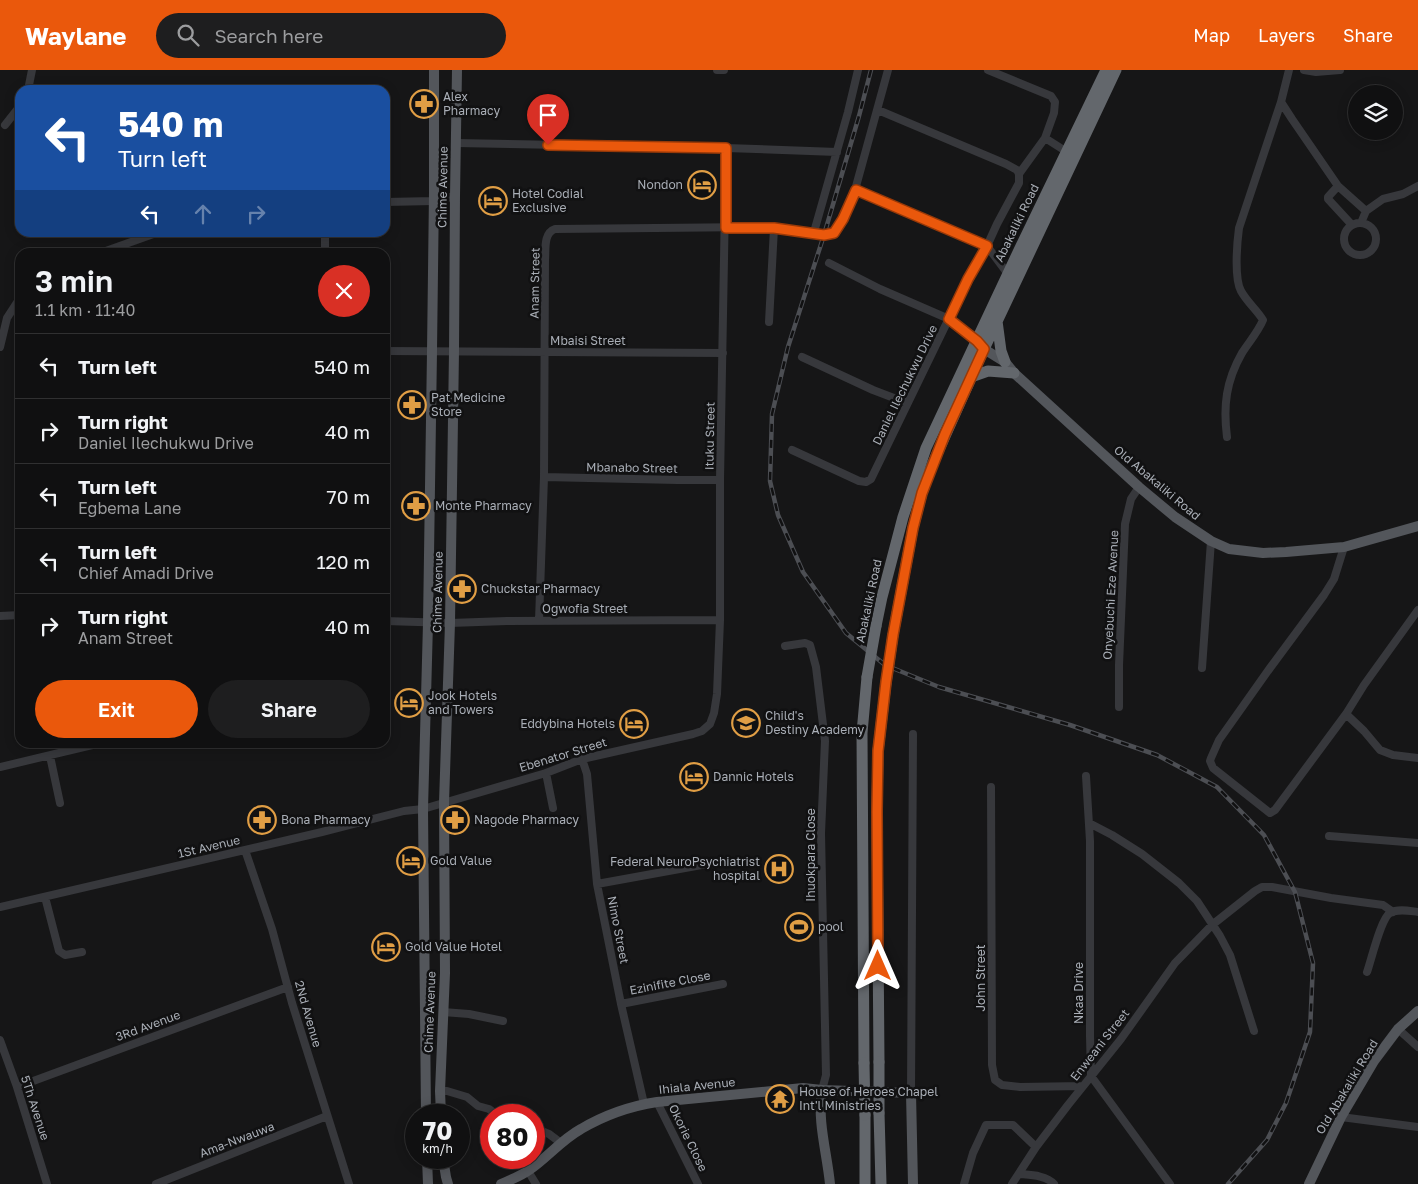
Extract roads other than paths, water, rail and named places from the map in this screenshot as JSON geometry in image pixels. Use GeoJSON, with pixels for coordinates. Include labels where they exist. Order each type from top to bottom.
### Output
{"type":"FeatureCollection","features":[{"type":"Feature","properties":{"kind":"highway","name":"Abakaliki Road"},"geometry":{"type":"LineString","coordinates":[[881,1184],[879,1113],[878,751],[893,635],[913,528],[922,493],[942,442],[971,378],[980,345],[1008,274],[1106,70]]}},
{"type":"Feature","properties":{"kind":"highway","name":"Abakaliki Road"},"geometry":{"type":"LineString","coordinates":[[865,1184],[862,733],[867,677],[882,597],[903,517],[919,468],[934,431],[980,345],[997,321],[1116,70]]}},
{"type":"Feature","properties":{"kind":"highway"},"geometry":{"type":"LineString","coordinates":[[997,321],[1001,351],[1005,362]]}},
{"type":"Feature","properties":{"kind":"highway"},"geometry":{"type":"LineString","coordinates":[[971,378],[988,371],[1014,373]]}},
{"type":"Feature","properties":{"kind":"main road","name":"Chime Avenue"},"geometry":{"type":"LineString","coordinates":[[426,1104],[423,809],[428,623],[434,70]]}},
{"type":"Feature","properties":{"kind":"main road","name":"Chime Avenue"},"geometry":{"type":"LineString","coordinates":[[441,1104],[444,973],[444,803],[450,623],[454,196],[458,70]]}},
{"type":"Feature","properties":{"kind":"main road","name":"Old Abakaliki Road"},"geometry":{"type":"LineString","coordinates":[[980,345],[1005,362],[1014,373],[1139,487],[1175,517],[1211,541],[1229,548],[1263,552],[1286,552],[1344,547],[1418,526]]}},
{"type":"Feature","properties":{"kind":"main road","name":"Old Abakaliki Road"},"geometry":{"type":"LineString","coordinates":[[1309,1184],[1341,1116],[1374,1060],[1398,1029],[1418,1011]]}},
{"type":"Feature","properties":{"kind":"main road","name":"Ihiala Avenue"},"geometry":{"type":"LineString","coordinates":[[501,1184],[528,1171],[580,1129],[603,1118],[644,1104],[803,1088],[911,1093]]}},
{"type":"Feature","properties":{"kind":"main road"},"geometry":{"type":"LineString","coordinates":[[822,1090],[820,1115],[830,1184]]}},
{"type":"Feature","properties":{"kind":"main road"},"geometry":{"type":"LineString","coordinates":[[911,1093],[913,1184]]}},
{"type":"Feature","properties":{"kind":"main road"},"geometry":{"type":"LineString","coordinates":[[427,1169],[428,1184]]}},
{"type":"Feature","properties":{"kind":"main road"},"geometry":{"type":"LineString","coordinates":[[445,1169],[448,1184]]}},
{"type":"Feature","properties":{"kind":"street"},"geometry":{"type":"LineString","coordinates":[[29,85],[32,70]]}},
{"type":"Feature","properties":{"kind":"street"},"geometry":{"type":"LineString","coordinates":[[717,70],[724,70]]}},
{"type":"Feature","properties":{"kind":"street"},"geometry":{"type":"LineString","coordinates":[[814,232],[858,70]]}},
{"type":"Feature","properties":{"kind":"street"},"geometry":{"type":"LineString","coordinates":[[888,70],[856,190],[987,246],[1008,274]]}},
{"type":"Feature","properties":{"kind":"street","name":"Daniel Ilechukwu Drive"},"geometry":{"type":"LineString","coordinates":[[792,450],[859,481],[869,481],[871,479],[968,279],[1019,184],[1019,174],[1045,138],[1054,113],[1055,102],[1051,96],[988,70]]}},
{"type":"Feature","properties":{"kind":"street"},"geometry":{"type":"LineString","coordinates":[[1227,437],[1226,399],[1231,378],[1235,366],[1263,320],[1241,291],[1238,281],[1237,245],[1239,228],[1281,102],[1289,70]]}},
{"type":"Feature","properties":{"kind":"street"},"geometry":{"type":"LineString","coordinates":[[1304,70],[1316,72],[1340,70]]}},
{"type":"Feature","properties":{"kind":"street"},"geometry":{"type":"LineString","coordinates":[[1281,102],[1338,186],[1366,210]]}},
{"type":"Feature","properties":{"kind":"street"},"geometry":{"type":"LineString","coordinates":[[878,110],[1006,164],[1017,170],[1019,174]]}},
{"type":"Feature","properties":{"kind":"street"},"geometry":{"type":"LineString","coordinates":[[5,125],[15,112]]}},
{"type":"Feature","properties":{"kind":"street"},"geometry":{"type":"LineString","coordinates":[[1045,138],[1067,152]]}},
{"type":"Feature","properties":{"kind":"street"},"geometry":{"type":"LineString","coordinates":[[456,143],[837,152]]}},
{"type":"Feature","properties":{"kind":"street","name":"Ituku Street"},"geometry":{"type":"LineString","coordinates":[[710,724],[714,714],[717,694],[720,620],[720,480],[726,148]]}},
{"type":"Feature","properties":{"kind":"street"},"geometry":{"type":"LineString","coordinates":[[1338,186],[1328,196],[1328,199],[1352,225]]}},
{"type":"Feature","properties":{"kind":"street"},"geometry":{"type":"LineString","coordinates":[[1362,223],[1366,210],[1383,199],[1403,194],[1418,186]]}},
{"type":"Feature","properties":{"kind":"street","name":"Anam Street"},"geometry":{"type":"LineString","coordinates":[[539,621],[544,477],[545,260],[547,236],[550,230],[555,228],[774,228],[814,232],[824,235],[834,233],[843,219],[856,190]]}},
{"type":"Feature","properties":{"kind":"street"},"geometry":{"type":"LineString","coordinates":[[390,202],[434,201],[454,196]]}},
{"type":"Feature","properties":{"kind":"street"},"geometry":{"type":"LineString","coordinates":[[1362,223],[1370,227],[1375,234],[1375,243],[1370,251],[1362,255],[1353,254],[1346,248],[1344,240],[1346,231],[1352,225],[1362,223]]}},
{"type":"Feature","properties":{"kind":"street"},"geometry":{"type":"LineString","coordinates":[[769,322],[774,228]]}},
{"type":"Feature","properties":{"kind":"street"},"geometry":{"type":"LineString","coordinates":[[114,248],[145,237]]}},
{"type":"Feature","properties":{"kind":"street"},"geometry":{"type":"LineString","coordinates":[[829,263],[880,289],[949,319],[980,345]]}},
{"type":"Feature","properties":{"kind":"street"},"geometry":{"type":"LineString","coordinates":[[0,347],[7,318],[15,306]]}},
{"type":"Feature","properties":{"kind":"street","name":"Mbaisi Street"},"geometry":{"type":"LineString","coordinates":[[390,351],[723,353]]}},
{"type":"Feature","properties":{"kind":"street"},"geometry":{"type":"LineString","coordinates":[[802,357],[907,404]]}},
{"type":"Feature","properties":{"kind":"street","name":"Mbanabo Street"},"geometry":{"type":"LineString","coordinates":[[544,477],[720,480]]}},
{"type":"Feature","properties":{"kind":"street","name":"Onyebuchi Eze Avenue"},"geometry":{"type":"LineString","coordinates":[[1119,707],[1125,524],[1131,499],[1139,487]]}},
{"type":"Feature","properties":{"kind":"street"},"geometry":{"type":"LineString","coordinates":[[1202,668],[1211,541]]}},
{"type":"Feature","properties":{"kind":"street"},"geometry":{"type":"LineString","coordinates":[[1344,547],[1334,579],[1324,595],[1219,740],[1210,762],[1213,768],[1267,812],[1275,810],[1346,714],[1364,685],[1418,610]]}},
{"type":"Feature","properties":{"kind":"street"},"geometry":{"type":"LineString","coordinates":[[0,616],[15,615]]}},
{"type":"Feature","properties":{"kind":"street","name":"Ogwofia Street"},"geometry":{"type":"LineString","coordinates":[[390,620],[450,623],[720,620]]}},
{"type":"Feature","properties":{"kind":"street","name":"Ihuokpara Close"},"geometry":{"type":"LineString","coordinates":[[785,646],[805,643],[810,645],[816,667],[825,741],[821,833],[826,1075],[822,1090]]}},
{"type":"Feature","properties":{"kind":"street"},"geometry":{"type":"LineString","coordinates":[[1346,714],[1380,750],[1393,755],[1418,758]]}},
{"type":"Feature","properties":{"kind":"street","name":"Ebenator Street"},"geometry":{"type":"LineString","coordinates":[[423,809],[546,773],[582,759],[693,734],[702,731],[710,724]]}},
{"type":"Feature","properties":{"kind":"street"},"geometry":{"type":"LineString","coordinates":[[911,1093],[913,734]]}},
{"type":"Feature","properties":{"kind":"street"},"geometry":{"type":"LineString","coordinates":[[0,767],[81,748]]}},
{"type":"Feature","properties":{"kind":"street"},"geometry":{"type":"LineString","coordinates":[[50,756],[60,803]]}},
{"type":"Feature","properties":{"kind":"street","name":"Nimo Street"},"geometry":{"type":"LineString","coordinates":[[582,759],[587,774],[597,884],[621,1004],[644,1104]]}},
{"type":"Feature","properties":{"kind":"street"},"geometry":{"type":"LineString","coordinates":[[546,773],[553,808]]}},
{"type":"Feature","properties":{"kind":"street","name":"Nkaa Drive"},"geometry":{"type":"LineString","coordinates":[[1086,776],[1090,841],[1091,1076]]}},
{"type":"Feature","properties":{"kind":"street","name":"John Street"},"geometry":{"type":"LineString","coordinates":[[991,786],[992,1065],[996,1080],[1002,1085],[1020,1087],[1082,1086]]}},
{"type":"Feature","properties":{"kind":"street","name":"1St Avenue"},"geometry":{"type":"LineString","coordinates":[[0,907],[404,811],[423,809]]}},
{"type":"Feature","properties":{"kind":"street"},"geometry":{"type":"LineString","coordinates":[[1089,823],[1142,854],[1179,883],[1197,901],[1230,955],[1254,1032]]}},
{"type":"Feature","properties":{"kind":"street"},"geometry":{"type":"LineString","coordinates":[[1329,836],[1418,843]]}},
{"type":"Feature","properties":{"kind":"street","name":"2Nd Avenue"},"geometry":{"type":"LineString","coordinates":[[245,850],[272,929],[349,1184]]}},
{"type":"Feature","properties":{"kind":"street"},"geometry":{"type":"LineString","coordinates":[[597,884],[718,862]]}},
{"type":"Feature","properties":{"kind":"street","name":"Enweani Street"},"geometry":{"type":"LineString","coordinates":[[1012,1184],[1036,1147],[1121,1038],[1175,964],[1212,925],[1254,891],[1262,887],[1272,887],[1383,905],[1393,912]]}},
{"type":"Feature","properties":{"kind":"street"},"geometry":{"type":"LineString","coordinates":[[45,897],[59,951],[65,955],[82,952]]}},
{"type":"Feature","properties":{"kind":"street"},"geometry":{"type":"LineString","coordinates":[[1367,972],[1382,926],[1388,915],[1399,910],[1418,912]]}},
{"type":"Feature","properties":{"kind":"street","name":"Ezinifite Close"},"geometry":{"type":"LineString","coordinates":[[621,1004],[723,984]]}},
{"type":"Feature","properties":{"kind":"street","name":"3Rd Avenue"},"geometry":{"type":"LineString","coordinates":[[17,1087],[288,986]]}},
{"type":"Feature","properties":{"kind":"street"},"geometry":{"type":"LineString","coordinates":[[443,1012],[469,1014],[502,1021]]}},
{"type":"Feature","properties":{"kind":"street"},"geometry":{"type":"LineString","coordinates":[[1398,1029],[1418,1047]]}},
{"type":"Feature","properties":{"kind":"street","name":"5Th Avenue"},"geometry":{"type":"LineString","coordinates":[[0,1040],[17,1087],[47,1184]]}},
{"type":"Feature","properties":{"kind":"street"},"geometry":{"type":"LineString","coordinates":[[1091,1076],[1170,1184]]}},
{"type":"Feature","properties":{"kind":"street"},"geometry":{"type":"LineString","coordinates":[[440,1091],[447,1091],[468,1098],[480,1107]]}},
{"type":"Feature","properties":{"kind":"street","name":"Okorie Close"},"geometry":{"type":"LineString","coordinates":[[657,1102],[698,1184]]}},
{"type":"Feature","properties":{"kind":"street","name":"Ama-Nwauwa"},"geometry":{"type":"LineString","coordinates":[[156,1184],[327,1116]]}},
{"type":"Feature","properties":{"kind":"street"},"geometry":{"type":"LineString","coordinates":[[1341,1116],[1418,1127]]}},
{"type":"Feature","properties":{"kind":"street"},"geometry":{"type":"LineString","coordinates":[[964,1184],[986,1125],[1013,1125],[1036,1147]]}},
{"type":"Feature","properties":{"kind":"street"},"geometry":{"type":"LineString","coordinates":[[545,1132],[561,1143]]}},
{"type":"Feature","properties":{"kind":"street"},"geometry":{"type":"LineString","coordinates":[[528,1171],[536,1184]]}},
{"type":"Feature","properties":{"kind":"street"},"geometry":{"type":"LineString","coordinates":[[1019,1174],[1042,1177],[1051,1180],[1054,1184]]}},
{"type":"Feature","properties":{"kind":"railway"},"geometry":{"type":"LineString","coordinates":[[871,70],[824,235],[788,347],[772,414],[770,481],[778,515],[803,572],[846,633],[885,665],[939,687],[1070,725],[1157,755],[1217,787],[1264,835],[1295,892],[1313,963],[1310,1032],[1286,1103],[1267,1140],[1228,1184]]}},
{"type":"Feature","properties":{"kind":"place","name":"Alex Pharmacy"},"geometry":{"type":"Point","coordinates":[424,104]}},
{"type":"Feature","properties":{"kind":"place","name":"Nondon"},"geometry":{"type":"Point","coordinates":[702,185]}},
{"type":"Feature","properties":{"kind":"place","name":"Hotel Codial Exclusive"},"geometry":{"type":"Point","coordinates":[493,201]}},
{"type":"Feature","properties":{"kind":"place","name":"Pat Medicine Store"},"geometry":{"type":"Point","coordinates":[412,405]}},
{"type":"Feature","properties":{"kind":"place","name":"Monte Pharmacy"},"geometry":{"type":"Point","coordinates":[416,506]}},
{"type":"Feature","properties":{"kind":"place","name":"Chuckstar Pharmacy"},"geometry":{"type":"Point","coordinates":[462,589]}},
{"type":"Feature","properties":{"kind":"place","name":"Jook Hotels and Towers"},"geometry":{"type":"Point","coordinates":[409,703]}},
{"type":"Feature","properties":{"kind":"place","name":"Child's Destiny Academy"},"geometry":{"type":"Point","coordinates":[746,723]}},
{"type":"Feature","properties":{"kind":"place","name":"Eddybina Hotels"},"geometry":{"type":"Point","coordinates":[634,724]}},
{"type":"Feature","properties":{"kind":"place","name":"Dannic Hotels"},"geometry":{"type":"Point","coordinates":[694,777]}},
{"type":"Feature","properties":{"kind":"place","name":"Bona Pharmacy"},"geometry":{"type":"Point","coordinates":[262,820]}},
{"type":"Feature","properties":{"kind":"place","name":"Nagode Pharmacy"},"geometry":{"type":"Point","coordinates":[455,820]}},
{"type":"Feature","properties":{"kind":"place","name":"Gold Value"},"geometry":{"type":"Point","coordinates":[411,861]}},
{"type":"Feature","properties":{"kind":"place","name":"Federal NeuroPsychiatrist hospital"},"geometry":{"type":"Point","coordinates":[779,869]}},
{"type":"Feature","properties":{"kind":"place","name":"pool"},"geometry":{"type":"Point","coordinates":[799,927]}},
{"type":"Feature","properties":{"kind":"place","name":"Gold Value Hotel"},"geometry":{"type":"Point","coordinates":[386,947]}},
{"type":"Feature","properties":{"kind":"place","name":"House of Heroes Chapel Int'l Ministries"},"geometry":{"type":"Point","coordinates":[780,1099]}}]}
